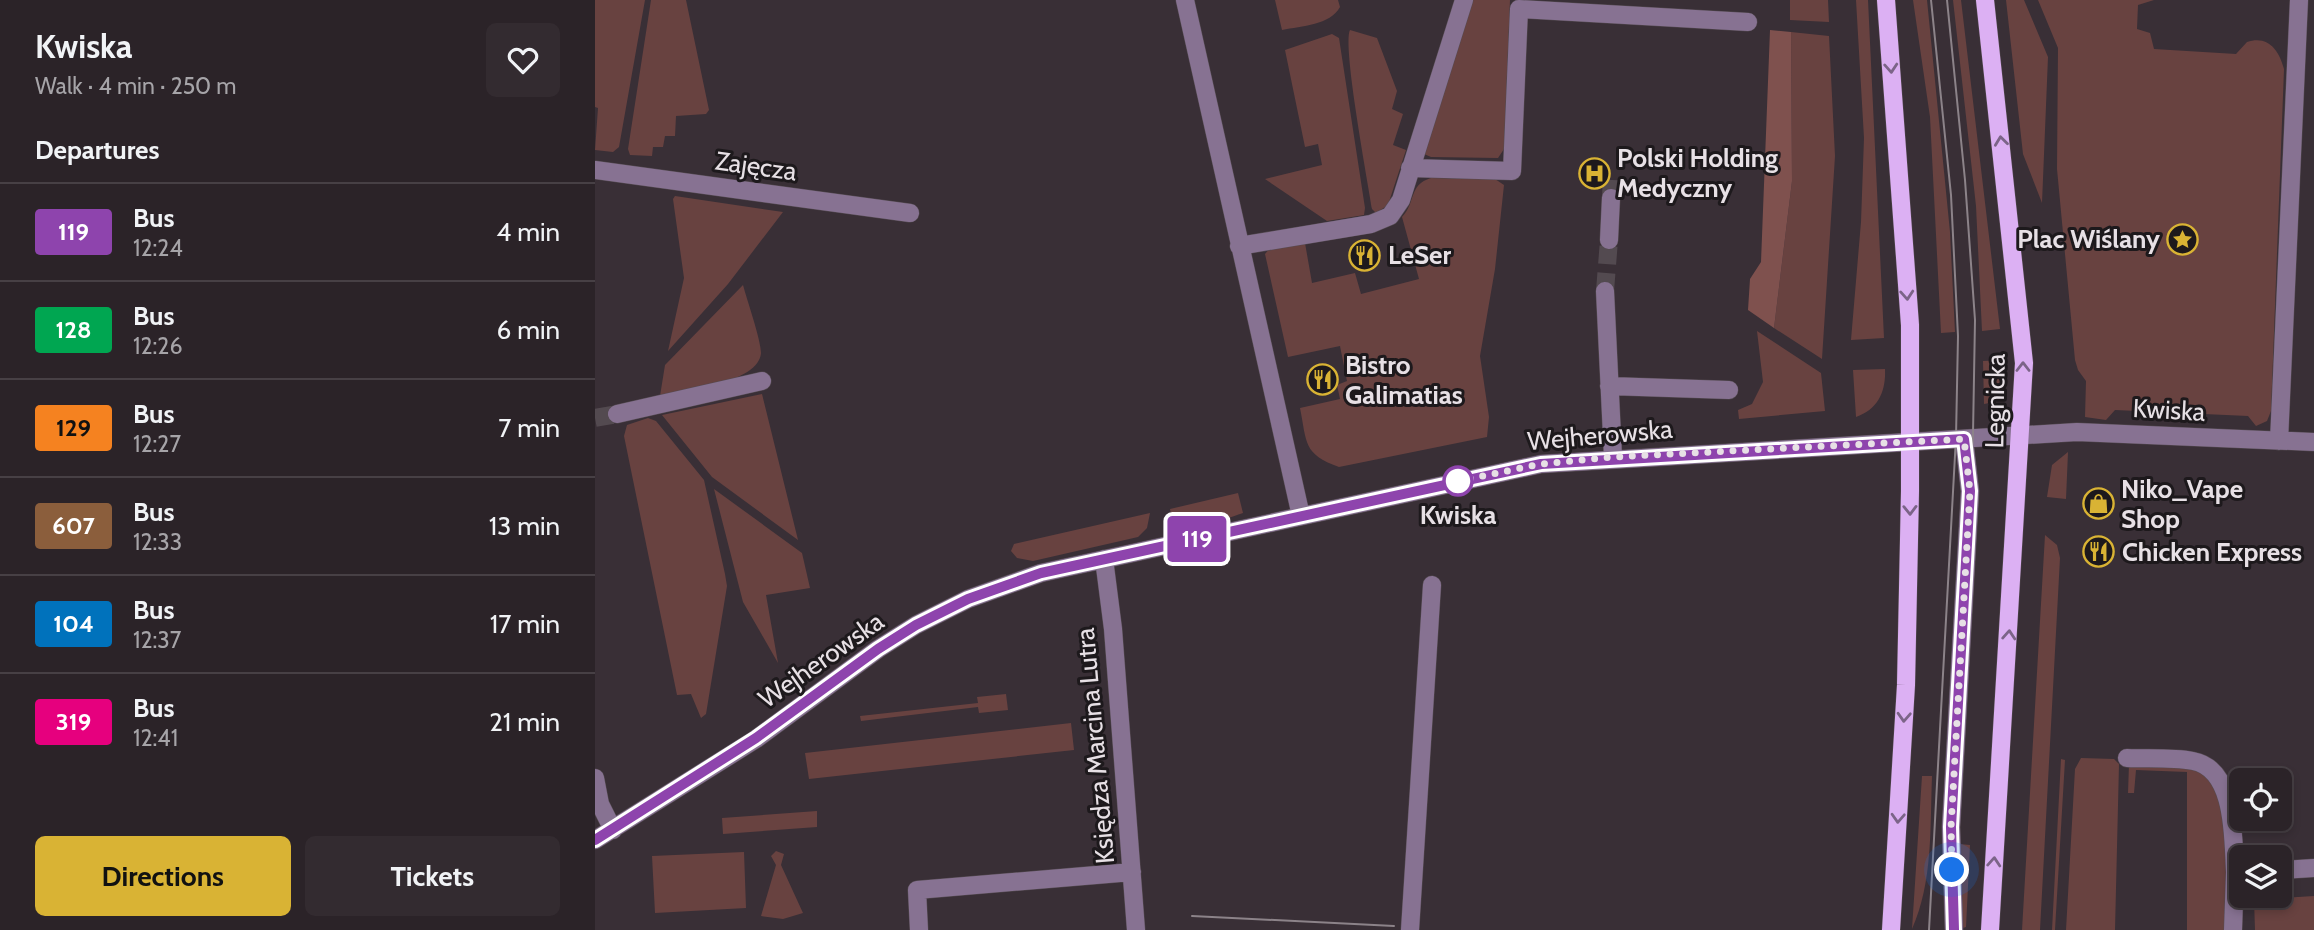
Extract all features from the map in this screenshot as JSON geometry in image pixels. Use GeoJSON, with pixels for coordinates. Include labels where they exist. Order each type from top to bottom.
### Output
{"type":"FeatureCollection","features":[{"type":"Feature","properties":{"kind":"main road"},"geometry":{"type":"LineString","coordinates":[[1886,0],[1910,325],[1906,685],[1891,930]]}},
{"type":"Feature","properties":{"kind":"main road","name":"Legnicka"},"geometry":{"type":"LineString","coordinates":[[1985,0],[2022,339],[2021,435],[1990,930]]}},
{"type":"Feature","properties":{"kind":"street"},"geometry":{"type":"LineString","coordinates":[[1185,0],[1301,516]]}},
{"type":"Feature","properties":{"kind":"street"},"geometry":{"type":"LineString","coordinates":[[1239,246],[1378,223],[1390,216],[1401,200],[1464,0]]}},
{"type":"Feature","properties":{"kind":"street"},"geometry":{"type":"LineString","coordinates":[[2280,441],[2299,0]]}},
{"type":"Feature","properties":{"kind":"street"},"geometry":{"type":"LineString","coordinates":[[1410,168],[1512,171],[1519,9],[1748,22]]}},
{"type":"Feature","properties":{"kind":"street","name":"Zajęcza"},"geometry":{"type":"LineString","coordinates":[[595,170],[910,213]]}},
{"type":"Feature","properties":{"kind":"street"},"geometry":{"type":"LineString","coordinates":[[1609,240],[1611,198]]}},
{"type":"Feature","properties":{"kind":"street"},"geometry":{"type":"LineString","coordinates":[[1605,290],[1613,457]]}},
{"type":"Feature","properties":{"kind":"street"},"geometry":{"type":"LineString","coordinates":[[617,414],[762,381]]}},
{"type":"Feature","properties":{"kind":"street"},"geometry":{"type":"LineString","coordinates":[[1609,386],[1729,390]]}},
{"type":"Feature","properties":{"kind":"street","name":"Kwiska"},"geometry":{"type":"LineString","coordinates":[[1964,439],[2077,432],[2314,442]]}},
{"type":"Feature","properties":{"kind":"street"},"geometry":{"type":"LineString","coordinates":[[1954,930],[1951,827],[1970,491],[1964,439]]}},
{"type":"Feature","properties":{"kind":"street","name":"Wejherowska"},"geometry":{"type":"LineString","coordinates":[[595,840],[756,738],[878,649],[916,625],[968,599],[1011,584],[1104,559],[1541,464],[1613,457],[1964,439]]}},
{"type":"Feature","properties":{"kind":"street","name":"Księdza Marcina Lutra"},"geometry":{"type":"LineString","coordinates":[[1104,559],[1113,629],[1136,930]]}},
{"type":"Feature","properties":{"kind":"street"},"geometry":{"type":"LineString","coordinates":[[1410,930],[1432,584]]}},
{"type":"Feature","properties":{"kind":"street"},"geometry":{"type":"LineString","coordinates":[[2127,758],[2194,761],[2214,773],[2231,809],[2236,845]]}},
{"type":"Feature","properties":{"kind":"street"},"geometry":{"type":"LineString","coordinates":[[595,778],[600,804],[613,830]]}},
{"type":"Feature","properties":{"kind":"street"},"geometry":{"type":"LineString","coordinates":[[2292,869],[2314,868]]}},
{"type":"Feature","properties":{"kind":"street"},"geometry":{"type":"LineString","coordinates":[[919,930],[917,890],[1132,872]]}},
{"type":"Feature","properties":{"kind":"street"},"geometry":{"type":"LineString","coordinates":[[2233,930],[2235,908]]}},
{"type":"Feature","properties":{"kind":"shaded area"},"geometry":{"type":"Polygon","coordinates":[[[595,0],[645,0],[619,147],[613,152],[595,150],[598,108],[595,107],[595,0]]]}},
{"type":"Feature","properties":{"kind":"shaded area"},"geometry":{"type":"Polygon","coordinates":[[[651,0],[686,0],[709,110],[706,114],[676,116],[675,136],[665,136],[663,147],[653,147],[652,156],[630,155],[628,149],[651,0]]]}},
{"type":"Feature","properties":{"kind":"shaded area"},"geometry":{"type":"Polygon","coordinates":[[[1275,0],[1338,0],[1340,7],[1330,18],[1323,21],[1282,30],[1275,0]]]}},
{"type":"Feature","properties":{"kind":"shaded area"},"geometry":{"type":"Polygon","coordinates":[[[1473,0],[1510,0],[1504,149],[1498,158],[1431,157],[1424,154],[1473,0]]]}},
{"type":"Feature","properties":{"kind":"shaded area"},"geometry":{"type":"Polygon","coordinates":[[[1790,0],[1828,0],[1829,22],[1790,20],[1790,0]]]}},
{"type":"Feature","properties":{"kind":"shaded area"},"geometry":{"type":"Polygon","coordinates":[[[1856,0],[1868,0],[1884,338],[1851,340],[1861,222],[1864,138],[1856,0]]]}},
{"type":"Feature","properties":{"kind":"shaded area"},"geometry":{"type":"Polygon","coordinates":[[[1913,0],[1927,0],[1950,232],[1955,332],[1941,333],[1930,117],[1913,0]]]}},
{"type":"Feature","properties":{"kind":"shaded area"},"geometry":{"type":"Polygon","coordinates":[[[1953,0],[1961,0],[2000,329],[1982,331],[1976,206],[1953,0]]]}},
{"type":"Feature","properties":{"kind":"shaded area"},"geometry":{"type":"Polygon","coordinates":[[[2006,0],[2024,0],[2048,57],[2042,203],[2023,154],[2006,0]]]}},
{"type":"Feature","properties":{"kind":"shaded area","name":"Plac Wiślany"},"geometry":{"type":"Polygon","coordinates":[[[2038,0],[2154,0],[2138,5],[2137,29],[2150,33],[2154,49],[2236,54],[2247,42],[2254,40],[2267,42],[2276,50],[2284,69],[2271,411],[2267,421],[2256,426],[2248,416],[2115,410],[2106,420],[2085,417],[2086,381],[2075,360],[2057,169],[2058,48],[2038,0]]]}},
{"type":"Feature","properties":{"kind":"shaded area"},"geometry":{"type":"Polygon","coordinates":[[[1350,30],[1377,38],[1397,91],[1392,109],[1403,114],[1393,145],[1406,150],[1388,205],[1376,213],[1372,209],[1352,86],[1348,41],[1350,30]]]}},
{"type":"Feature","properties":{"kind":"shaded area"},"geometry":{"type":"Polygon","coordinates":[[[1770,30],[1791,32],[1792,181],[1774,328],[1748,310],[1750,279],[1761,262],[1770,30]]]}},
{"type":"Feature","properties":{"kind":"shaded area"},"geometry":{"type":"Polygon","coordinates":[[[1791,32],[1829,36],[1835,156],[1822,359],[1774,328],[1792,181],[1791,32]]]}},
{"type":"Feature","properties":{"kind":"shaded area"},"geometry":{"type":"Polygon","coordinates":[[[1332,34],[1339,38],[1365,208],[1364,215],[1327,221],[1265,179],[1322,165],[1318,144],[1305,147],[1285,50],[1332,34]]]}},
{"type":"Feature","properties":{"kind":"shaded area"},"geometry":{"type":"Polygon","coordinates":[[[1431,178],[1495,179],[1504,185],[1495,269],[1480,356],[1489,417],[1487,437],[1339,467],[1319,457],[1309,446],[1300,408],[1340,399],[1337,385],[1347,381],[1340,346],[1288,357],[1265,254],[1270,248],[1305,243],[1312,283],[1355,273],[1361,294],[1419,279],[1402,217],[1415,190],[1431,178]]]}},
{"type":"Feature","properties":{"kind":"shaded area"},"geometry":{"type":"Polygon","coordinates":[[[675,196],[783,212],[728,284],[668,351],[684,278],[673,199],[675,196]]]}},
{"type":"Feature","properties":{"kind":"shaded area"},"geometry":{"type":"Polygon","coordinates":[[[743,285],[760,347],[757,363],[748,372],[718,384],[660,396],[665,365],[743,285]]]}},
{"type":"Feature","properties":{"kind":"shaded area"},"geometry":{"type":"Polygon","coordinates":[[[1757,331],[1821,373],[1825,411],[1739,419],[1738,410],[1752,404],[1763,382],[1757,331]]]}},
{"type":"Feature","properties":{"kind":"shaded area"},"geometry":{"type":"Polygon","coordinates":[[[2003,360],[2003,388],[1997,398],[1984,404],[1983,361],[2003,360]]]}},
{"type":"Feature","properties":{"kind":"shaded area"},"geometry":{"type":"Polygon","coordinates":[[[1885,369],[1884,385],[1879,399],[1864,414],[1856,417],[1853,370],[1885,369]]]}},
{"type":"Feature","properties":{"kind":"shaded area"},"geometry":{"type":"Polygon","coordinates":[[[762,394],[798,540],[712,477],[662,415],[762,394]]]}},
{"type":"Feature","properties":{"kind":"shaded area"},"geometry":{"type":"Polygon","coordinates":[[[648,418],[656,421],[704,480],[725,574],[727,586],[706,714],[701,718],[691,694],[677,695],[624,436],[627,425],[648,418]]]}},
{"type":"Feature","properties":{"kind":"shaded area"},"geometry":{"type":"Polygon","coordinates":[[[2068,452],[2066,499],[2047,497],[2052,465],[2068,452]]]}},
{"type":"Feature","properties":{"kind":"shaded area"},"geometry":{"type":"Polygon","coordinates":[[[714,489],[802,553],[810,588],[766,595],[778,663],[743,602],[714,489]]]}},
{"type":"Feature","properties":{"kind":"shaded area"},"geometry":{"type":"Polygon","coordinates":[[[1238,493],[1243,513],[1213,523],[1180,524],[1173,518],[1170,509],[1238,493]]]}},
{"type":"Feature","properties":{"kind":"shaded area"},"geometry":{"type":"Polygon","coordinates":[[[1150,513],[1147,528],[1138,537],[1033,561],[1017,558],[1011,551],[1014,544],[1150,513]]]}},
{"type":"Feature","properties":{"kind":"shaded area"},"geometry":{"type":"Polygon","coordinates":[[[2045,535],[2057,545],[2060,558],[2040,930],[2022,930],[2045,535]]]}},
{"type":"Feature","properties":{"kind":"shaded area"},"geometry":{"type":"Polygon","coordinates":[[[1006,694],[1008,710],[979,713],[978,707],[861,721],[860,716],[978,703],[977,697],[1006,694]]]}},
{"type":"Feature","properties":{"kind":"shaded area"},"geometry":{"type":"Polygon","coordinates":[[[1071,723],[1074,750],[809,779],[805,753],[1071,723]]]}},
{"type":"Feature","properties":{"kind":"shaded area"},"geometry":{"type":"Polygon","coordinates":[[[2081,758],[2114,759],[2119,764],[2115,930],[2066,930],[2075,769],[2081,758]]]}},
{"type":"Feature","properties":{"kind":"shaded area"},"geometry":{"type":"Polygon","coordinates":[[[2061,759],[2065,760],[2055,930],[2052,930],[2061,759]]]}},
{"type":"Feature","properties":{"kind":"shaded area"},"geometry":{"type":"Polygon","coordinates":[[[2129,764],[2195,767],[2208,777],[2228,808],[2225,930],[2187,930],[2187,772],[2136,770],[2134,793],[2128,793],[2129,764]]]}},
{"type":"Feature","properties":{"kind":"shaded area"},"geometry":{"type":"Polygon","coordinates":[[[1922,776],[1932,776],[1929,854],[1924,892],[1912,929],[1922,776]]]}},
{"type":"Feature","properties":{"kind":"shaded area"},"geometry":{"type":"Polygon","coordinates":[[[817,811],[817,827],[723,834],[722,818],[817,811]]]}},
{"type":"Feature","properties":{"kind":"shaded area"},"geometry":{"type":"Polygon","coordinates":[[[1959,844],[1970,845],[1966,927],[1963,928],[1959,844]]]}},
{"type":"Feature","properties":{"kind":"shaded area"},"geometry":{"type":"Polygon","coordinates":[[[776,851],[784,854],[781,865],[803,913],[783,919],[761,916],[776,865],[771,856],[776,851]]]}},
{"type":"Feature","properties":{"kind":"shaded area"},"geometry":{"type":"Polygon","coordinates":[[[744,852],[746,908],[655,913],[652,856],[744,852]]]}},
{"type":"Feature","properties":{"kind":"shaded area"},"geometry":{"type":"Polygon","coordinates":[[[2314,896],[2314,930],[2255,930],[2254,908],[2292,908],[2292,897],[2314,896]]]}},
{"type":"Feature","properties":{"kind":"tunnel"},"geometry":{"type":"LineString","coordinates":[[1611,198],[1612,172]]}},
{"type":"Feature","properties":{"kind":"tunnel"},"geometry":{"type":"LineString","coordinates":[[1605,291],[1609,240]]}},
{"type":"Feature","properties":{"kind":"tunnel"},"geometry":{"type":"LineString","coordinates":[[595,418],[617,414]]}},
{"type":"Feature","properties":{"kind":"tram line"},"geometry":{"type":"LineString","coordinates":[[1929,930],[1956,437],[1958,336],[1951,195],[1931,0]]}},
{"type":"Feature","properties":{"kind":"tram line"},"geometry":{"type":"LineString","coordinates":[[1947,0],[1965,180],[1975,320],[1973,434],[1947,930]]}},
{"type":"Feature","properties":{"kind":"tram line"},"geometry":{"type":"LineString","coordinates":[[1192,916],[1394,926]]}},
{"type":"Feature","properties":{"kind":"bus line","name":"119"},"geometry":{"type":"LineString","coordinates":[[595,840],[756,738],[878,649],[916,625],[968,599],[1041,573],[1541,464],[1613,457],[1964,439],[1970,491],[1951,827],[1954,930]]}},
{"type":"Feature","properties":{"kind":"place","name":"Polski Holding Medyczny"},"geometry":{"type":"Point","coordinates":[1594,173]}},
{"type":"Feature","properties":{"kind":"place","name":"Plac Wiślany"},"geometry":{"type":"Point","coordinates":[2183,239]}},
{"type":"Feature","properties":{"kind":"place","name":"LeSer"},"geometry":{"type":"Point","coordinates":[1365,255]}},
{"type":"Feature","properties":{"kind":"place","name":"Bistro Galimatias"},"geometry":{"type":"Point","coordinates":[1322,380]}},
{"type":"Feature","properties":{"kind":"place","name":"Kwiska"},"geometry":{"type":"Point","coordinates":[1458,481]}},
{"type":"Feature","properties":{"kind":"place","name":"Niko_Vape Shop"},"geometry":{"type":"Point","coordinates":[2098,504]}},
{"type":"Feature","properties":{"kind":"place","name":"Chicken Express"},"geometry":{"type":"Point","coordinates":[2099,552]}},
{"type":"Feature","properties":{"kind":"route"},"geometry":{"type":"LineString","coordinates":[[1458,481],[1541,464],[1613,457],[1964,439],[1970,491],[1951,827],[1952,870]]}}]}
